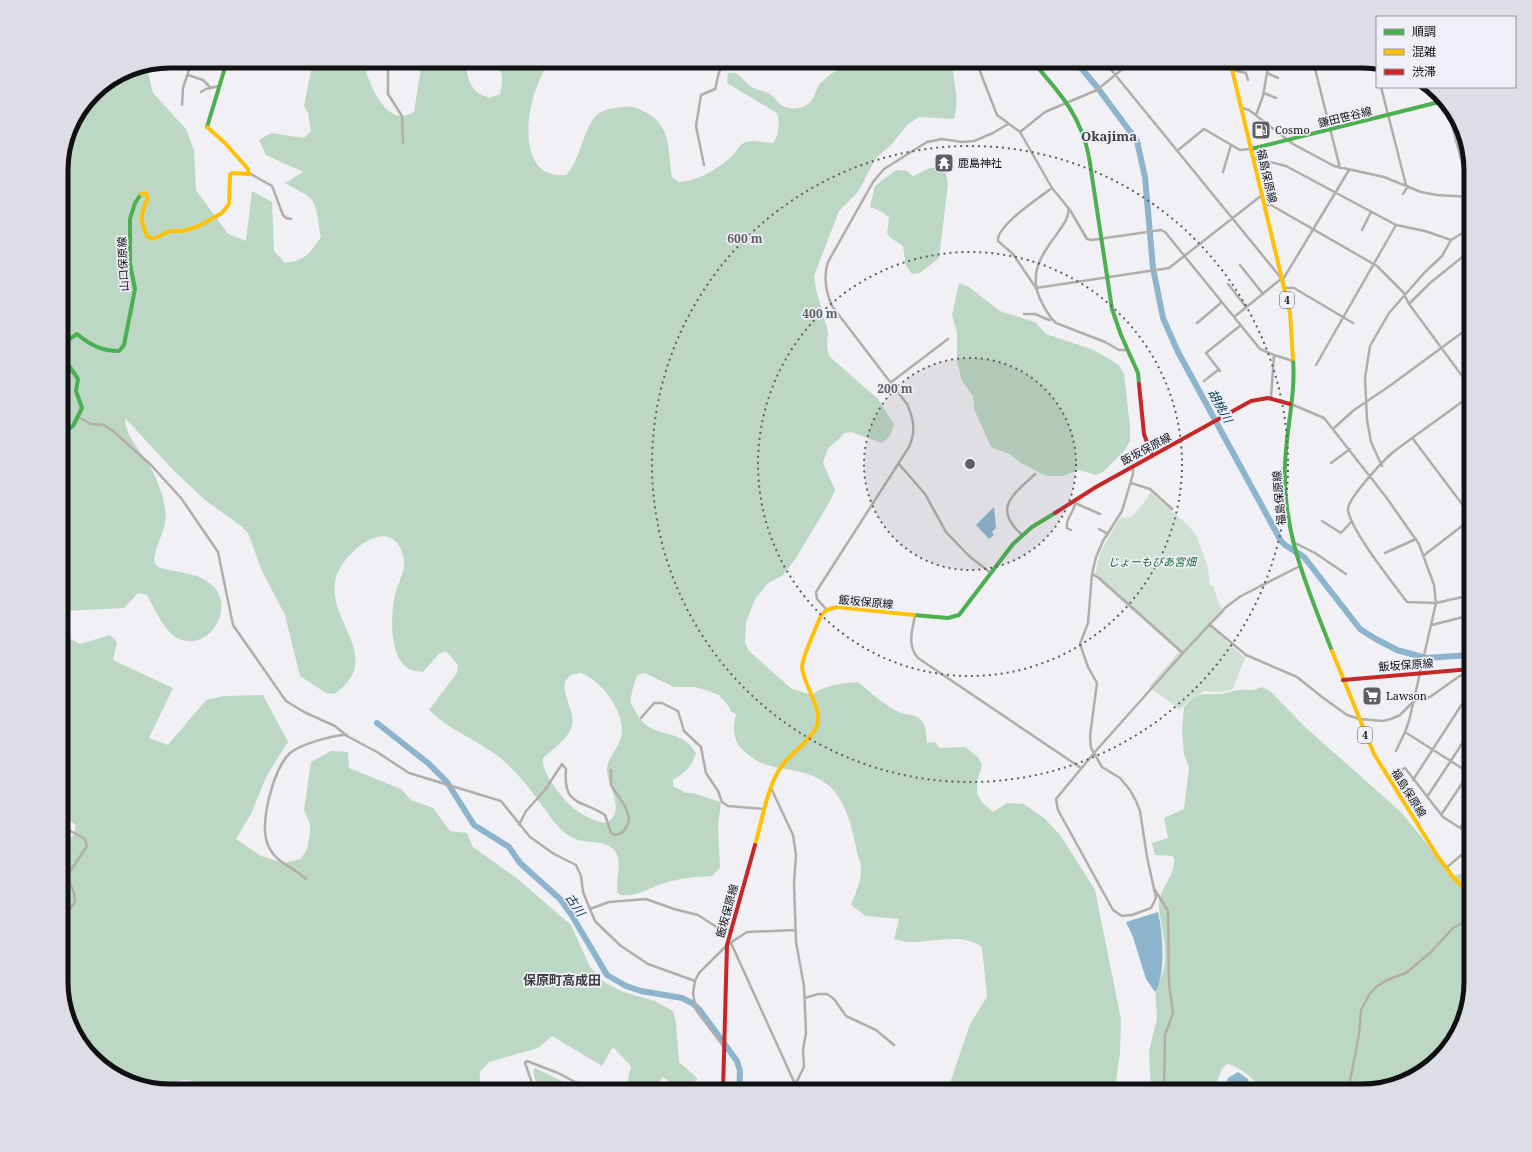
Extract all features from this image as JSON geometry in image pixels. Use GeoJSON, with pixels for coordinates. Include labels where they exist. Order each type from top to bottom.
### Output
{"type":"FeatureCollection","features":[{"type":"Feature","properties":{"kind":"main road"},"geometry":{"type":"LineString","coordinates":[[225,68],[207,128],[225,143],[246,167],[249,173]]}},
{"type":"Feature","properties":{"kind":"main road"},"geometry":{"type":"LineString","coordinates":[[1038,68],[1066,103],[1079,124],[1086,144],[1112,309],[1127,350],[1138,373],[1144,434],[1152,456]]}},
{"type":"Feature","properties":{"kind":"main road","name":"福島保原線"},"geometry":{"type":"LineString","coordinates":[[1232,70],[1290,313],[1294,361],[1285,464],[1285,490],[1293,543],[1299,567],[1358,718],[1374,754],[1446,868],[1464,889]]}},
{"type":"Feature","properties":{"kind":"main road","name":"鎌田笹谷線"},"geometry":{"type":"LineString","coordinates":[[1251,149],[1289,141],[1438,102]]}},
{"type":"Feature","properties":{"kind":"main road","name":"山口保原線"},"geometry":{"type":"LineString","coordinates":[[68,340],[72,335],[76,334],[84,341],[100,350],[119,351],[124,345],[135,290],[130,264],[130,220],[135,202],[140,194],[145,193],[148,197],[141,210],[140,218],[147,236],[152,239],[170,231],[183,231],[199,226],[222,213],[229,204],[230,175],[232,173],[246,175],[249,173]]}},
{"type":"Feature","properties":{"kind":"main road","name":"山口保原線"},"geometry":{"type":"LineString","coordinates":[[68,365],[78,379],[76,391],[82,408],[78,417]]}},
{"type":"Feature","properties":{"kind":"main road","name":"飯坂保原線"},"geometry":{"type":"LineString","coordinates":[[723,1084],[730,930],[770,788],[780,768],[816,727],[817,712],[802,673],[802,665],[817,622],[821,615],[827,610],[837,607],[916,616],[948,618],[959,615],[1022,534],[1133,466],[1251,402],[1270,399],[1290,404]]}},
{"type":"Feature","properties":{"kind":"main road"},"geometry":{"type":"LineString","coordinates":[[68,429],[78,417]]}},
{"type":"Feature","properties":{"kind":"main road","name":"飯坂保原線"},"geometry":{"type":"LineString","coordinates":[[1343,680],[1464,670]]}},
{"type":"Feature","properties":{"kind":"street"},"geometry":{"type":"LineString","coordinates":[[182,105],[183,88],[190,68]]}},
{"type":"Feature","properties":{"kind":"street"},"geometry":{"type":"LineString","coordinates":[[388,68],[388,94],[402,116],[403,143]]}},
{"type":"Feature","properties":{"kind":"street"},"geometry":{"type":"LineString","coordinates":[[704,165],[696,126],[701,95],[714,89],[719,72],[723,68]]}},
{"type":"Feature","properties":{"kind":"street"},"geometry":{"type":"LineString","coordinates":[[979,68],[997,115],[1020,132],[1052,188],[1068,207],[1087,239],[1102,239],[1163,231],[1260,349],[1294,361]]}},
{"type":"Feature","properties":{"kind":"street"},"geometry":{"type":"LineString","coordinates":[[1110,68],[1277,275],[1282,279]]}},
{"type":"Feature","properties":{"kind":"street"},"geometry":{"type":"LineString","coordinates":[[1020,132],[1042,114],[1097,90],[1124,68]]}},
{"type":"Feature","properties":{"kind":"street"},"geometry":{"type":"LineString","coordinates":[[1256,115],[1264,93],[1268,68]]}},
{"type":"Feature","properties":{"kind":"street"},"geometry":{"type":"LineString","coordinates":[[1315,68],[1340,168]]}},
{"type":"Feature","properties":{"kind":"street"},"geometry":{"type":"LineString","coordinates":[[1232,70],[1246,73],[1248,80]]}},
{"type":"Feature","properties":{"kind":"street"},"geometry":{"type":"LineString","coordinates":[[1267,73],[1278,78]]}},
{"type":"Feature","properties":{"kind":"street"},"geometry":{"type":"LineString","coordinates":[[188,75],[203,80],[210,87]]}},
{"type":"Feature","properties":{"kind":"street"},"geometry":{"type":"LineString","coordinates":[[201,92],[210,87],[219,86]]}},
{"type":"Feature","properties":{"kind":"street"},"geometry":{"type":"LineString","coordinates":[[1381,88],[1407,186],[1403,194]]}},
{"type":"Feature","properties":{"kind":"street"},"geometry":{"type":"LineString","coordinates":[[1264,93],[1276,98]]}},
{"type":"Feature","properties":{"kind":"street"},"geometry":{"type":"LineString","coordinates":[[1241,108],[1249,110],[1289,141],[1325,162],[1340,168],[1384,177],[1437,195],[1464,197]]}},
{"type":"Feature","properties":{"kind":"street"},"geometry":{"type":"LineString","coordinates":[[1451,120],[1464,170]]}},
{"type":"Feature","properties":{"kind":"street"},"geometry":{"type":"LineString","coordinates":[[827,610],[816,599],[816,592],[899,464],[913,439],[914,423],[906,404],[832,306],[826,288],[826,272],[828,262],[873,182],[884,169],[927,142],[942,139],[962,142],[974,141],[993,133],[1008,124]]}},
{"type":"Feature","properties":{"kind":"street"},"geometry":{"type":"LineString","coordinates":[[1177,151],[1204,130],[1242,151],[1251,149]]}},
{"type":"Feature","properties":{"kind":"street"},"geometry":{"type":"LineString","coordinates":[[1223,172],[1231,145]]}},
{"type":"Feature","properties":{"kind":"street"},"geometry":{"type":"LineString","coordinates":[[1253,158],[1286,166],[1396,225],[1425,231],[1451,240]]}},
{"type":"Feature","properties":{"kind":"street"},"geometry":{"type":"LineString","coordinates":[[1234,317],[1282,279],[1314,230],[1349,170]]}},
{"type":"Feature","properties":{"kind":"street"},"geometry":{"type":"LineString","coordinates":[[249,173],[272,186],[283,215],[286,218],[291,219]]}},
{"type":"Feature","properties":{"kind":"street"},"geometry":{"type":"LineString","coordinates":[[1052,188],[1005,226],[997,237],[998,241],[1013,254],[1036,288],[1040,299],[1052,319]]}},
{"type":"Feature","properties":{"kind":"street"},"geometry":{"type":"LineString","coordinates":[[1036,288],[1169,268],[1185,257],[1262,194]]}},
{"type":"Feature","properties":{"kind":"street"},"geometry":{"type":"LineString","coordinates":[[1264,206],[1271,205],[1374,264],[1405,295],[1409,304],[1464,379]]}},
{"type":"Feature","properties":{"kind":"street"},"geometry":{"type":"LineString","coordinates":[[1036,288],[1042,254],[1068,216],[1068,207]]}},
{"type":"Feature","properties":{"kind":"street"},"geometry":{"type":"LineString","coordinates":[[1362,230],[1371,212]]}},
{"type":"Feature","properties":{"kind":"street"},"geometry":{"type":"LineString","coordinates":[[1068,216],[1074,216]]}},
{"type":"Feature","properties":{"kind":"street"},"geometry":{"type":"LineString","coordinates":[[1316,364],[1396,225]]}},
{"type":"Feature","properties":{"kind":"street"},"geometry":{"type":"LineString","coordinates":[[1382,466],[1371,442],[1367,420],[1365,378],[1370,346],[1386,318],[1425,272],[1442,256],[1451,240],[1464,232]]}},
{"type":"Feature","properties":{"kind":"street"},"geometry":{"type":"LineString","coordinates":[[1409,304],[1430,283],[1464,256]]}},
{"type":"Feature","properties":{"kind":"street"},"geometry":{"type":"LineString","coordinates":[[1240,264],[1263,294]]}},
{"type":"Feature","properties":{"kind":"street"},"geometry":{"type":"LineString","coordinates":[[1228,284],[1246,307]]}},
{"type":"Feature","properties":{"kind":"street"},"geometry":{"type":"LineString","coordinates":[[1284,288],[1294,288],[1353,323]]}},
{"type":"Feature","properties":{"kind":"street"},"geometry":{"type":"LineString","coordinates":[[1197,322],[1222,302]]}},
{"type":"Feature","properties":{"kind":"street"},"geometry":{"type":"LineString","coordinates":[[1024,314],[1035,314],[1049,320],[1052,319],[1070,329],[1105,342],[1119,350],[1127,350]]}},
{"type":"Feature","properties":{"kind":"street"},"geometry":{"type":"LineString","coordinates":[[1204,381],[1219,370],[1206,353],[1241,325]]}},
{"type":"Feature","properties":{"kind":"street"},"geometry":{"type":"LineString","coordinates":[[1333,429],[1366,401],[1464,331]]}},
{"type":"Feature","properties":{"kind":"street"},"geometry":{"type":"LineString","coordinates":[[890,382],[948,339]]}},
{"type":"Feature","properties":{"kind":"street"},"geometry":{"type":"LineString","coordinates":[[1270,399],[1274,355]]}},
{"type":"Feature","properties":{"kind":"street"},"geometry":{"type":"LineString","coordinates":[[1464,400],[1393,453],[1382,466],[1370,476],[1349,503],[1348,510],[1352,521],[1407,602],[1436,603],[1464,597]]}},
{"type":"Feature","properties":{"kind":"street"},"geometry":{"type":"LineString","coordinates":[[1290,404],[1319,415],[1350,449],[1416,539],[1434,585],[1436,603],[1421,673],[1405,732],[1396,751]]}},
{"type":"Feature","properties":{"kind":"street"},"geometry":{"type":"LineString","coordinates":[[78,417],[91,424],[104,425],[113,431],[151,465],[181,498],[218,552],[233,624],[286,701],[304,712],[336,726],[347,736],[377,752],[415,776],[498,800],[505,804],[519,825],[544,848],[576,865],[581,876],[583,892],[596,922],[630,952],[654,966],[695,981]]}},
{"type":"Feature","properties":{"kind":"street"},"geometry":{"type":"LineString","coordinates":[[1413,439],[1464,508]]}},
{"type":"Feature","properties":{"kind":"street"},"geometry":{"type":"LineString","coordinates":[[1332,463],[1350,449]]}},
{"type":"Feature","properties":{"kind":"street"},"geometry":{"type":"LineString","coordinates":[[899,464],[928,498],[946,532],[970,557],[991,574]]}},
{"type":"Feature","properties":{"kind":"street"},"geometry":{"type":"LineString","coordinates":[[1133,466],[1134,474],[1122,511],[1098,552],[1092,574],[1088,623],[1080,644],[1088,667],[1097,683],[1090,736],[1091,748],[1094,753],[1102,767],[1120,778],[1136,801],[1140,811],[1143,836],[1156,900],[1148,909],[1128,916],[1119,915],[1113,910],[1057,807],[1056,797],[1094,753],[1183,653],[1237,598],[1299,567]]}},
{"type":"Feature","properties":{"kind":"street"},"geometry":{"type":"LineString","coordinates":[[1022,534],[1010,523],[1007,515],[1007,506],[1013,496],[1035,474]]}},
{"type":"Feature","properties":{"kind":"street"},"geometry":{"type":"LineString","coordinates":[[1131,482],[1150,489],[1172,509]]}},
{"type":"Feature","properties":{"kind":"street"},"geometry":{"type":"LineString","coordinates":[[1071,530],[1067,528],[1066,524],[1075,501],[1100,514]]}},
{"type":"Feature","properties":{"kind":"street"},"geometry":{"type":"LineString","coordinates":[[1322,521],[1341,533],[1352,521]]}},
{"type":"Feature","properties":{"kind":"street"},"geometry":{"type":"LineString","coordinates":[[1423,556],[1464,524]]}},
{"type":"Feature","properties":{"kind":"street"},"geometry":{"type":"LineString","coordinates":[[1099,529],[1108,534]]}},
{"type":"Feature","properties":{"kind":"street"},"geometry":{"type":"LineString","coordinates":[[1385,553],[1416,539]]}},
{"type":"Feature","properties":{"kind":"street"},"geometry":{"type":"LineString","coordinates":[[1293,543],[1316,553],[1346,574]]}},
{"type":"Feature","properties":{"kind":"street"},"geometry":{"type":"LineString","coordinates":[[1092,574],[1099,578],[1183,653]]}},
{"type":"Feature","properties":{"kind":"street"},"geometry":{"type":"LineString","coordinates":[[916,616],[911,642],[913,650],[918,658],[1081,768]]}},
{"type":"Feature","properties":{"kind":"street"},"geometry":{"type":"LineString","coordinates":[[1432,624],[1464,617]]}},
{"type":"Feature","properties":{"kind":"street"},"geometry":{"type":"LineString","coordinates":[[1210,624],[1246,655],[1300,679],[1341,710],[1350,716],[1358,718],[1379,721],[1392,719],[1400,715],[1414,701],[1430,697],[1464,676]]}},
{"type":"Feature","properties":{"kind":"street"},"geometry":{"type":"LineString","coordinates":[[641,718],[654,703],[662,703],[678,711],[683,728],[701,747],[706,772],[717,788],[723,803],[728,806],[765,809]]}},
{"type":"Feature","properties":{"kind":"street"},"geometry":{"type":"LineString","coordinates":[[1414,780],[1432,750],[1464,703]]}},
{"type":"Feature","properties":{"kind":"street"},"geometry":{"type":"LineString","coordinates":[[1405,732],[1464,769]]}},
{"type":"Feature","properties":{"kind":"street"},"geometry":{"type":"LineString","coordinates":[[306,879],[284,865],[268,846],[264,822],[272,788],[286,758],[296,749],[307,743],[347,736]]}},
{"type":"Feature","properties":{"kind":"street"},"geometry":{"type":"LineString","coordinates":[[1427,797],[1464,741]]}},
{"type":"Feature","properties":{"kind":"street"},"geometry":{"type":"LineString","coordinates":[[519,825],[526,811],[545,790],[562,764],[566,769],[566,788],[574,801],[605,815],[611,833],[616,835],[619,834],[628,824],[629,817],[625,806],[611,786],[611,770]]}},
{"type":"Feature","properties":{"kind":"street"},"geometry":{"type":"LineString","coordinates":[[1389,777],[1405,768],[1441,815],[1464,831]]}},
{"type":"Feature","properties":{"kind":"street"},"geometry":{"type":"LineString","coordinates":[[1441,815],[1464,782]]}},
{"type":"Feature","properties":{"kind":"street"},"geometry":{"type":"LineString","coordinates":[[770,788],[786,817],[794,840],[796,855],[794,883],[797,956],[803,982],[806,1033],[803,1050],[805,1064],[803,1072],[795,1084]]}},
{"type":"Feature","properties":{"kind":"street"},"geometry":{"type":"LineString","coordinates":[[1460,828],[1464,822]]}},
{"type":"Feature","properties":{"kind":"street"},"geometry":{"type":"LineString","coordinates":[[68,830],[85,839],[87,846],[68,874]]}},
{"type":"Feature","properties":{"kind":"street"},"geometry":{"type":"LineString","coordinates":[[1446,868],[1464,853]]}},
{"type":"Feature","properties":{"kind":"street"},"geometry":{"type":"LineString","coordinates":[[68,878],[74,893],[75,902],[68,911]]}},
{"type":"Feature","properties":{"kind":"street"},"geometry":{"type":"LineString","coordinates":[[1154,888],[1168,911],[1169,982],[1173,1013],[1165,1035],[1164,1084]]}},
{"type":"Feature","properties":{"kind":"street"},"geometry":{"type":"LineString","coordinates":[[590,909],[609,902],[646,899],[674,909],[698,915],[718,928],[730,930]]}},
{"type":"Feature","properties":{"kind":"street"},"geometry":{"type":"LineString","coordinates":[[1349,1084],[1361,1010],[1369,995],[1376,987],[1387,980],[1406,974],[1431,952],[1453,928],[1464,922]]}},
{"type":"Feature","properties":{"kind":"street"},"geometry":{"type":"LineString","coordinates":[[724,1047],[696,1010],[693,998],[695,981],[703,968],[729,944],[747,932],[796,930]]}},
{"type":"Feature","properties":{"kind":"street"},"geometry":{"type":"LineString","coordinates":[[729,944],[795,1084]]}},
{"type":"Feature","properties":{"kind":"street"},"geometry":{"type":"LineString","coordinates":[[804,998],[818,994],[827,994],[834,999],[846,1016],[876,1030],[894,1046]]}},
{"type":"Feature","properties":{"kind":"street"},"geometry":{"type":"LineString","coordinates":[[532,1084],[525,1063],[527,1061],[583,1084]]}},
{"type":"Feature","properties":{"kind":"green space"},"geometry":{"type":"Polygon","coordinates":[[[312,68],[365,68],[375,93],[387,110],[395,115],[404,116],[414,112],[421,68],[467,68],[470,82],[474,89],[478,93],[489,98],[500,94],[502,74],[497,68],[545,68],[533,98],[529,123],[530,149],[535,160],[542,169],[552,174],[566,175],[576,161],[588,127],[598,114],[611,109],[631,107],[647,113],[661,126],[665,133],[669,150],[672,177],[679,182],[700,177],[713,171],[731,157],[744,143],[753,141],[773,143],[777,137],[779,125],[777,113],[727,83],[728,73],[735,73],[753,88],[772,95],[781,105],[788,108],[800,108],[804,107],[810,102],[821,82],[833,73],[844,68],[953,68],[956,97],[956,111],[954,119],[919,117],[907,125],[891,145],[876,158],[858,192],[839,211],[814,276],[816,289],[828,332],[827,346],[829,356],[878,399],[894,424],[890,436],[882,443],[851,432],[845,433],[828,449],[823,463],[835,490],[829,503],[796,558],[783,575],[767,584],[755,599],[746,622],[745,643],[749,651],[792,689],[812,695],[828,687],[858,682],[893,709],[918,717],[925,727],[927,743],[935,742],[940,748],[965,747],[979,758],[982,765],[977,782],[977,793],[981,801],[993,812],[1007,803],[1024,804],[1045,819],[1061,836],[1095,890],[1121,1019],[1120,1052],[1116,1084],[948,1084],[970,1024],[987,997],[982,947],[966,940],[957,939],[909,942],[894,939],[899,919],[866,916],[851,905],[859,882],[861,865],[857,854],[850,821],[835,792],[828,785],[809,774],[769,766],[750,756],[741,748],[736,740],[734,723],[736,714],[730,711],[730,708],[719,695],[695,687],[674,687],[645,673],[637,675],[632,692],[631,703],[637,714],[643,722],[657,731],[682,739],[690,745],[696,753],[688,769],[673,780],[673,786],[686,793],[693,793],[721,802],[718,825],[720,868],[712,876],[676,880],[632,895],[620,895],[617,892],[619,864],[617,854],[614,850],[604,844],[582,841],[565,833],[555,824],[524,782],[502,759],[449,726],[429,710],[457,673],[458,665],[446,651],[439,654],[423,672],[408,668],[399,658],[392,632],[395,595],[403,573],[404,564],[404,559],[398,545],[390,538],[379,537],[368,540],[348,557],[340,568],[336,578],[335,594],[338,609],[355,653],[355,667],[349,680],[334,694],[326,693],[300,676],[285,615],[262,571],[248,533],[241,526],[205,500],[175,472],[125,418],[128,433],[154,474],[164,505],[166,516],[164,529],[154,562],[158,567],[194,575],[207,581],[213,586],[219,595],[221,605],[220,615],[216,625],[210,633],[202,638],[192,641],[182,640],[170,633],[161,621],[147,595],[138,593],[124,608],[68,611],[68,163],[71,143],[78,125],[89,108],[113,85],[125,78],[147,70],[153,93],[186,129],[194,150],[196,190],[228,234],[246,241],[252,191],[272,202],[274,251],[285,263],[302,258],[313,248],[321,237],[315,206],[310,198],[285,183],[303,172],[266,155],[259,140],[271,133],[304,138],[311,131],[308,113],[304,106],[312,68]],[[581,673],[571,675],[566,680],[566,694],[571,711],[572,726],[564,739],[543,758],[543,763],[548,777],[572,807],[588,817],[605,823],[612,819],[615,813],[615,799],[608,776],[607,766],[621,738],[622,724],[610,697],[596,682],[581,673]]]}},
{"type":"Feature","properties":{"kind":"green space"},"geometry":{"type":"Polygon","coordinates":[[[930,168],[941,168],[946,174],[948,184],[939,258],[920,273],[912,274],[906,266],[903,246],[891,238],[887,233],[889,217],[870,207],[875,186],[896,170],[907,171],[913,176],[930,168]]]}},
{"type":"Feature","properties":{"kind":"green space"},"geometry":{"type":"Polygon","coordinates":[[[959,283],[969,287],[1000,311],[1035,322],[1046,334],[1094,350],[1119,365],[1124,374],[1130,426],[1130,441],[1125,450],[1103,472],[1096,475],[1079,470],[1063,476],[1046,476],[1021,463],[1011,455],[991,447],[974,409],[973,396],[962,381],[957,362],[957,333],[952,315],[959,283]]]}},
{"type":"Feature","properties":{"kind":"green space","name":"じょーもぴあ宮畑"},"geometry":{"type":"Polygon","coordinates":[[[1150,492],[1189,526],[1197,537],[1208,568],[1210,585],[1213,586],[1220,606],[1225,612],[1212,624],[1228,643],[1245,658],[1233,689],[1221,692],[1204,691],[1179,709],[1149,687],[1179,652],[1094,576],[1101,551],[1120,518],[1132,517],[1147,499],[1150,492]]]}},
{"type":"Feature","properties":{"kind":"green space"},"geometry":{"type":"Polygon","coordinates":[[[110,635],[117,642],[113,660],[173,688],[149,738],[168,745],[206,700],[224,696],[263,695],[288,742],[267,775],[251,814],[236,839],[261,856],[284,863],[301,859],[307,849],[310,834],[310,824],[304,810],[311,762],[331,751],[348,752],[349,768],[401,789],[411,800],[433,808],[450,831],[467,833],[473,847],[519,880],[571,925],[590,967],[604,982],[623,992],[655,1001],[673,1011],[676,1023],[679,1062],[698,1079],[690,1084],[672,1084],[663,1077],[657,1084],[627,1084],[631,1066],[613,1047],[602,1066],[552,1036],[538,1048],[489,1062],[480,1072],[479,1084],[199,1084],[193,1081],[182,1080],[170,1084],[137,1079],[113,1067],[93,1049],[82,1033],[71,1009],[68,989],[68,839],[74,834],[75,824],[68,820],[68,638],[80,644],[110,635]]]}},
{"type":"Feature","properties":{"kind":"green space"},"geometry":{"type":"Polygon","coordinates":[[[1262,687],[1270,691],[1306,728],[1401,812],[1453,876],[1464,873],[1464,982],[1459,1015],[1443,1044],[1434,1054],[1419,1067],[1395,1079],[1362,1084],[1257,1084],[1242,1071],[1232,1065],[1227,1064],[1222,1069],[1216,1084],[1151,1084],[1149,1051],[1157,1018],[1155,986],[1161,978],[1165,959],[1164,937],[1159,900],[1174,865],[1174,858],[1172,856],[1155,855],[1152,843],[1168,838],[1164,818],[1184,809],[1189,768],[1184,754],[1182,729],[1184,707],[1194,698],[1203,694],[1222,694],[1238,690],[1262,687]]]}},
{"type":"Feature","properties":{"kind":"green space"},"geometry":{"type":"Polygon","coordinates":[[[535,1068],[568,1084],[536,1084],[533,1071],[535,1068]]]}},
{"type":"Feature","properties":{"kind":"water"},"geometry":{"type":"Polygon","coordinates":[[[994,507],[996,528],[992,532],[994,535],[989,539],[976,525],[994,507]]]}},
{"type":"Feature","properties":{"kind":"water"},"geometry":{"type":"Polygon","coordinates":[[[1158,912],[1162,942],[1162,964],[1161,975],[1155,992],[1146,979],[1133,937],[1126,922],[1158,912]]]}},
{"type":"Feature","properties":{"kind":"water"},"geometry":{"type":"Polygon","coordinates":[[[1238,1072],[1248,1079],[1249,1083],[1226,1083],[1228,1078],[1238,1072]]]}},
{"type":"Feature","properties":{"kind":"waterway","name":"胡桃川"},"geometry":{"type":"LineString","coordinates":[[1081,68],[1137,141],[1145,177],[1153,268],[1163,318],[1178,352],[1281,541],[1304,557],[1360,629],[1374,638],[1397,650],[1426,658],[1464,655]]}},
{"type":"Feature","properties":{"kind":"waterway","name":"古川"},"geometry":{"type":"LineString","coordinates":[[377,723],[428,763],[447,782],[474,825],[509,847],[520,863],[560,899],[571,914],[607,975],[626,986],[641,991],[682,998],[692,1003],[699,1009],[737,1061],[740,1071],[739,1084]]}},
{"type":"Feature","properties":{"kind":"traffic: fast"},"geometry":{"type":"LineString","coordinates":[[207,127],[225,68]]}},
{"type":"Feature","properties":{"kind":"traffic: fast"},"geometry":{"type":"LineString","coordinates":[[1038,68],[1068,105],[1081,129],[1089,157],[1112,309],[1121,335],[1138,373],[1139,384]]}},
{"type":"Feature","properties":{"kind":"traffic: fast"},"geometry":{"type":"LineString","coordinates":[[1251,149],[1438,102]]}},
{"type":"Feature","properties":{"kind":"traffic: fast"},"geometry":{"type":"LineString","coordinates":[[68,340],[77,334],[102,349],[119,351],[124,345],[135,289],[130,264],[130,219],[135,203],[141,194]]}},
{"type":"Feature","properties":{"kind":"traffic: fast"},"geometry":{"type":"LineString","coordinates":[[1293,359],[1294,372],[1292,399],[1285,465],[1285,490],[1288,514],[1298,560],[1332,651]]}},
{"type":"Feature","properties":{"kind":"traffic: fast"},"geometry":{"type":"LineString","coordinates":[[68,364],[78,379],[76,391],[82,408],[73,426],[68,429]]}},
{"type":"Feature","properties":{"kind":"traffic: fast"},"geometry":{"type":"LineString","coordinates":[[914,615],[948,618],[959,615],[1013,544],[1032,527],[1055,513]]}},
{"type":"Feature","properties":{"kind":"traffic: slow"},"geometry":{"type":"LineString","coordinates":[[1232,68],[1290,313],[1293,359]]}},
{"type":"Feature","properties":{"kind":"traffic: slow"},"geometry":{"type":"LineString","coordinates":[[141,194],[145,193],[148,197],[142,213],[143,225],[147,236],[153,239],[170,231],[183,231],[199,226],[222,213],[229,204],[230,175],[232,173],[249,174],[248,169],[225,143],[207,127]]}},
{"type":"Feature","properties":{"kind":"traffic: slow"},"geometry":{"type":"LineString","coordinates":[[755,845],[768,797],[779,770],[810,737],[817,725],[818,719],[815,704],[803,674],[802,667],[807,649],[821,615],[827,610],[837,607],[914,615]]}},
{"type":"Feature","properties":{"kind":"traffic: slow"},"geometry":{"type":"LineString","coordinates":[[1332,651],[1374,754],[1438,857],[1453,877],[1464,888]]}},
{"type":"Feature","properties":{"kind":"traffic: jam"},"geometry":{"type":"LineString","coordinates":[[1139,384],[1144,434],[1152,456]]}},
{"type":"Feature","properties":{"kind":"traffic: jam"},"geometry":{"type":"LineString","coordinates":[[1055,513],[1096,487],[1251,401],[1268,398],[1290,404]]}},
{"type":"Feature","properties":{"kind":"traffic: jam"},"geometry":{"type":"LineString","coordinates":[[1343,680],[1464,670]]}},
{"type":"Feature","properties":{"kind":"traffic: jam"},"geometry":{"type":"LineString","coordinates":[[723,1084],[727,945],[755,845]]}},
{"type":"Feature","properties":{"kind":"place","name":"Cosmo"},"geometry":{"type":"Point","coordinates":[1261,130]}},
{"type":"Feature","properties":{"kind":"place","name":"鹿島神社"},"geometry":{"type":"Point","coordinates":[944,163]}},
{"type":"Feature","properties":{"kind":"place","name":"Lawson"},"geometry":{"type":"Point","coordinates":[1372,696]}},
{"type":"Feature","properties":{"kind":"district","name":"Okajima"},"geometry":{"type":"Point","coordinates":[1109,136]}},
{"type":"Feature","properties":{"kind":"district","name":"保原町高成田"},"geometry":{"type":"Point","coordinates":[562,980]}}]}
